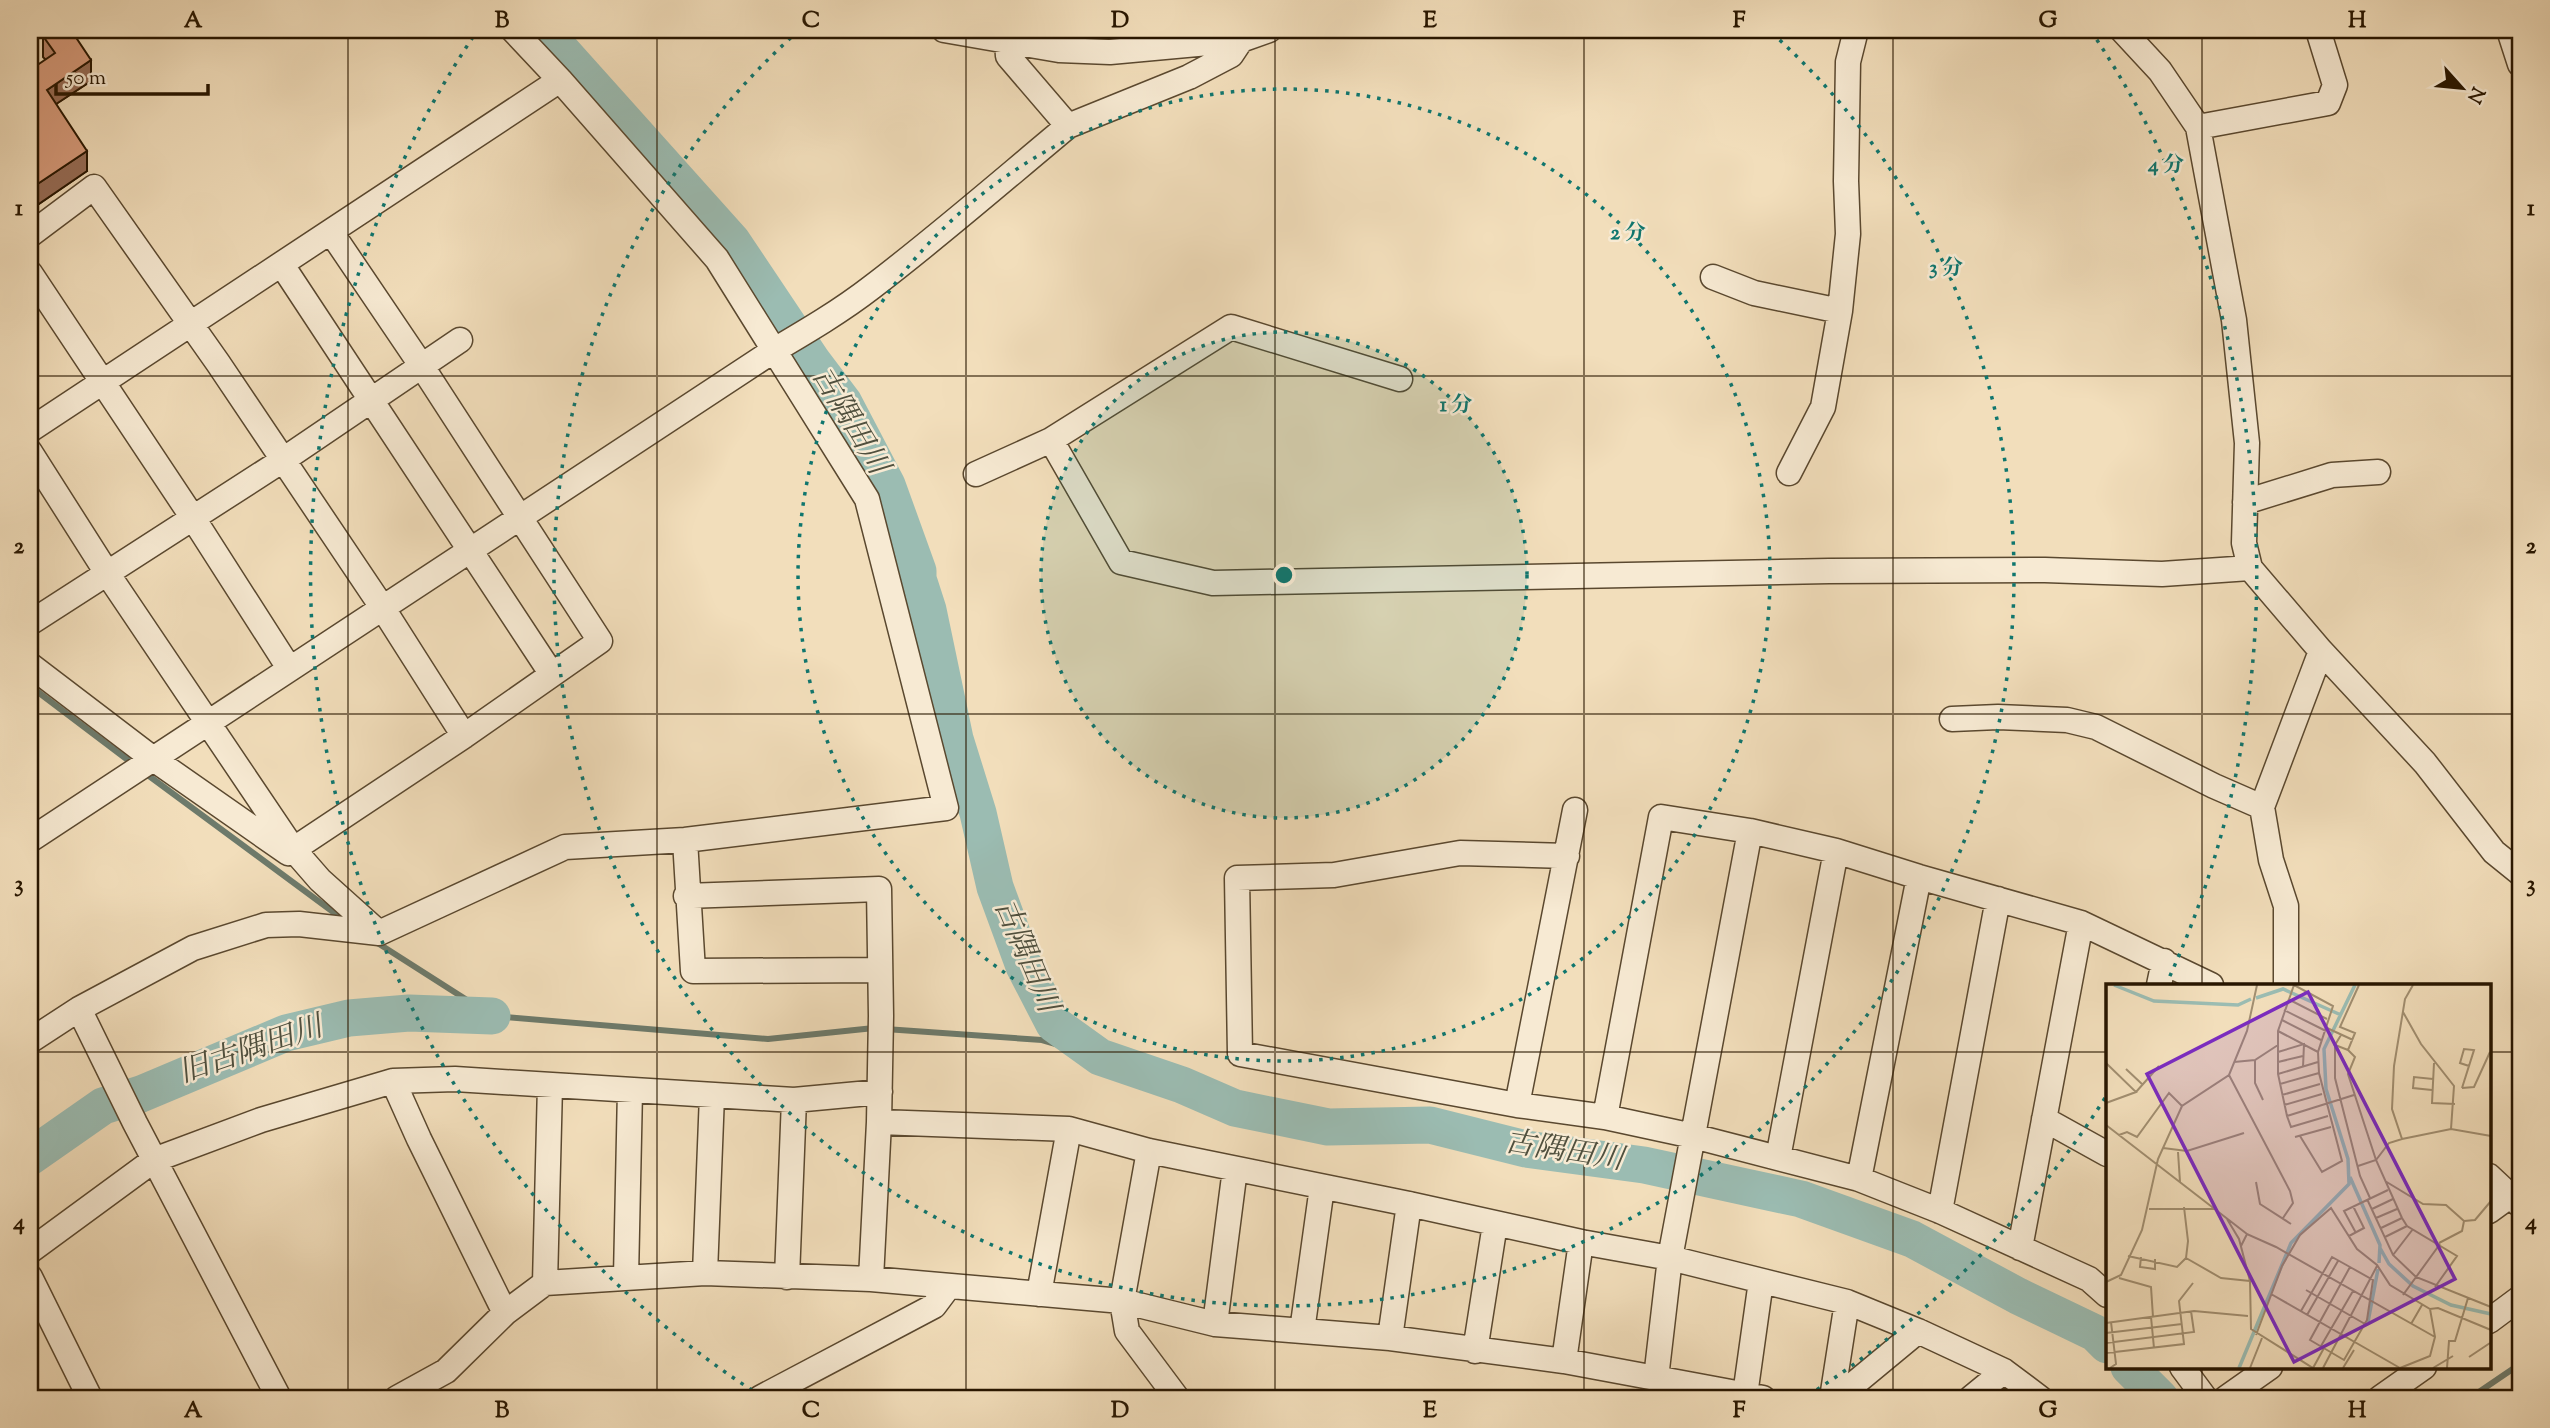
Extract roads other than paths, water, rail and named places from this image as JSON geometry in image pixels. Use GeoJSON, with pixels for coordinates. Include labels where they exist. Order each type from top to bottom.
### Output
{"type":"FeatureCollection","features":[{"type":"Feature","properties":{"kind":"street"},"geometry":{"type":"LineString","coordinates":[[30,1041],[79,1009],[192,948],[266,925],[299,924],[379,933],[565,847],[685,840],[946,808],[867,499],[717,259],[513,30]]}},
{"type":"Feature","properties":{"kind":"street"},"geometry":{"type":"LineString","coordinates":[[944,30],[1059,50],[1110,52],[1241,40],[1269,30]]}},
{"type":"Feature","properties":{"kind":"street"},"geometry":{"type":"LineString","coordinates":[[1789,473],[1823,407],[1840,311],[1847,234],[1848,62],[1856,30]]}},
{"type":"Feature","properties":{"kind":"street"},"geometry":{"type":"LineString","coordinates":[[2122,30],[2160,71],[2198,127],[2234,320],[2247,443],[2244,543],[2250,568],[2321,651],[2425,764],[2494,852],[2520,873]]}},
{"type":"Feature","properties":{"kind":"street"},"geometry":{"type":"LineString","coordinates":[[2198,127],[2328,103],[2335,85],[2318,30]]}},
{"type":"Feature","properties":{"kind":"street"},"geometry":{"type":"LineString","coordinates":[[2509,30],[2520,64]]}},
{"type":"Feature","properties":{"kind":"street"},"geometry":{"type":"LineString","coordinates":[[30,840],[872,288],[1068,127],[1189,77],[1231,55],[1241,40]]}},
{"type":"Feature","properties":{"kind":"street"},"geometry":{"type":"LineString","coordinates":[[1007,41],[1008,56],[1068,127]]}},
{"type":"Feature","properties":{"kind":"street"},"geometry":{"type":"LineString","coordinates":[[30,430],[560,80]]}},
{"type":"Feature","properties":{"kind":"street"},"geometry":{"type":"LineString","coordinates":[[30,234],[94,187],[283,460],[382,607],[464,736]]}},
{"type":"Feature","properties":{"kind":"street"},"geometry":{"type":"LineString","coordinates":[[30,665],[152,758],[288,853],[464,736],[600,640],[331,232]]}},
{"type":"Feature","properties":{"kind":"street"},"geometry":{"type":"LineString","coordinates":[[282,265],[551,673]]}},
{"type":"Feature","properties":{"kind":"street"},"geometry":{"type":"LineString","coordinates":[[30,273],[193,517],[289,668]]}},
{"type":"Feature","properties":{"kind":"street"},"geometry":{"type":"LineString","coordinates":[[1713,277],[1754,293],[1840,311]]}},
{"type":"Feature","properties":{"kind":"street"},"geometry":{"type":"LineString","coordinates":[[976,474],[1051,440],[1231,327],[1400,379]]}},
{"type":"Feature","properties":{"kind":"street"},"geometry":{"type":"LineString","coordinates":[[30,623],[283,460],[460,340]]}},
{"type":"Feature","properties":{"kind":"street"},"geometry":{"type":"LineString","coordinates":[[1051,440],[1121,562],[1213,583],[1829,571],[2045,570],[2162,574],[2250,568]]}},
{"type":"Feature","properties":{"kind":"street"},"geometry":{"type":"LineString","coordinates":[[30,452],[206,723],[293,849],[320,880],[379,933]]}},
{"type":"Feature","properties":{"kind":"street"},"geometry":{"type":"LineString","coordinates":[[2245,502],[2332,475],[2378,472]]}},
{"type":"Feature","properties":{"kind":"street"},"geometry":{"type":"LineString","coordinates":[[2286,984],[2286,905],[2271,860],[2262,807],[2321,651]]}},
{"type":"Feature","properties":{"kind":"street"},"geometry":{"type":"LineString","coordinates":[[1952,719],[1998,717],[2067,720],[2096,727],[2262,807]]}},
{"type":"Feature","properties":{"kind":"street"},"geometry":{"type":"LineString","coordinates":[[1517,1105],[1575,810]]}},
{"type":"Feature","properties":{"kind":"street"},"geometry":{"type":"LineString","coordinates":[[1605,1118],[1661,817],[1750,831],[1836,851],[2081,923],[2209,984]]}},
{"type":"Feature","properties":{"kind":"street"},"geometry":{"type":"LineString","coordinates":[[1656,1378],[1670,1258],[1750,831]]}},
{"type":"Feature","properties":{"kind":"street"},"geometry":{"type":"LineString","coordinates":[[685,840],[693,971],[880,970]]}},
{"type":"Feature","properties":{"kind":"street"},"geometry":{"type":"LineString","coordinates":[[1778,1158],[1836,851]]}},
{"type":"Feature","properties":{"kind":"street"},"geometry":{"type":"LineString","coordinates":[[1567,856],[1460,853],[1334,875],[1237,878],[1240,1054],[1517,1105],[1605,1118],[1692,1142],[1778,1158],[1859,1179],[2101,1280]]}},
{"type":"Feature","properties":{"kind":"street"},"geometry":{"type":"LineString","coordinates":[[1859,1179],[1919,877]]}},
{"type":"Feature","properties":{"kind":"street"},"geometry":{"type":"LineString","coordinates":[[687,896],[879,889],[880,1093],[871,1279]]}},
{"type":"Feature","properties":{"kind":"street"},"geometry":{"type":"LineString","coordinates":[[1940,1211],[1998,900]]}},
{"type":"Feature","properties":{"kind":"street"},"geometry":{"type":"LineString","coordinates":[[2020,1248],[2081,923]]}},
{"type":"Feature","properties":{"kind":"street"},"geometry":{"type":"LineString","coordinates":[[2158,984],[2164,961]]}},
{"type":"Feature","properties":{"kind":"street"},"geometry":{"type":"LineString","coordinates":[[79,1009],[154,1160],[279,1398]]}},
{"type":"Feature","properties":{"kind":"street"},"geometry":{"type":"LineString","coordinates":[[30,1251],[154,1160],[261,1121],[393,1081],[455,1079],[794,1100],[880,1093]]}},
{"type":"Feature","properties":{"kind":"street"},"geometry":{"type":"LineString","coordinates":[[393,1081],[505,1314]]}},
{"type":"Feature","properties":{"kind":"street"},"geometry":{"type":"LineString","coordinates":[[545,1283],[550,1085]]}},
{"type":"Feature","properties":{"kind":"street"},"geometry":{"type":"LineString","coordinates":[[626,1277],[630,1090]]}},
{"type":"Feature","properties":{"kind":"street"},"geometry":{"type":"LineString","coordinates":[[705,1273],[712,1095]]}},
{"type":"Feature","properties":{"kind":"street"},"geometry":{"type":"LineString","coordinates":[[787,1277],[794,1100]]}},
{"type":"Feature","properties":{"kind":"street"},"geometry":{"type":"LineString","coordinates":[[2044,1119],[2106,1153]]}},
{"type":"Feature","properties":{"kind":"street"},"geometry":{"type":"LineString","coordinates":[[879,1122],[1069,1129],[1149,1152],[1670,1258],[1847,1302],[2004,1371],[2040,1398]]}},
{"type":"Feature","properties":{"kind":"street"},"geometry":{"type":"LineString","coordinates":[[1038,1294],[1069,1129]]}},
{"type":"Feature","properties":{"kind":"street"},"geometry":{"type":"LineString","coordinates":[[1149,1152],[1122,1301],[1127,1331],[1177,1398]]}},
{"type":"Feature","properties":{"kind":"street"},"geometry":{"type":"LineString","coordinates":[[1215,1324],[1236,1169]]}},
{"type":"Feature","properties":{"kind":"street"},"geometry":{"type":"LineString","coordinates":[[2490,1177],[2516,1200],[2490,1211]]}},
{"type":"Feature","properties":{"kind":"street"},"geometry":{"type":"LineString","coordinates":[[1302,1331],[1322,1186]]}},
{"type":"Feature","properties":{"kind":"street"},"geometry":{"type":"LineString","coordinates":[[1390,1338],[1409,1204]]}},
{"type":"Feature","properties":{"kind":"street"},"geometry":{"type":"LineString","coordinates":[[1475,1351],[1495,1224]]}},
{"type":"Feature","properties":{"kind":"street"},"geometry":{"type":"LineString","coordinates":[[1564,1361],[1581,1242]]}},
{"type":"Feature","properties":{"kind":"street"},"geometry":{"type":"LineString","coordinates":[[397,1398],[446,1371],[505,1314],[545,1283],[705,1273],[871,1279],[1122,1301],[1215,1324],[1390,1338],[1564,1361],[1754,1397],[1761,1281]]}},
{"type":"Feature","properties":{"kind":"street"},"geometry":{"type":"LineString","coordinates":[[30,1277],[90,1398]]}},
{"type":"Feature","properties":{"kind":"street"},"geometry":{"type":"LineString","coordinates":[[760,1398],[934,1306],[949,1286]]}},
{"type":"Feature","properties":{"kind":"street"},"geometry":{"type":"LineString","coordinates":[[2490,1320],[2520,1298]]}},
{"type":"Feature","properties":{"kind":"street"},"geometry":{"type":"LineString","coordinates":[[1832,1398],[1847,1302]]}},
{"type":"Feature","properties":{"kind":"street"},"geometry":{"type":"LineString","coordinates":[[1838,1398],[1918,1331]]}},
{"type":"Feature","properties":{"kind":"street"},"geometry":{"type":"LineString","coordinates":[[2183,1368],[2205,1398]]}},
{"type":"Feature","properties":{"kind":"street"},"geometry":{"type":"LineString","coordinates":[[2226,1398],[2269,1368]]}},
{"type":"Feature","properties":{"kind":"street"},"geometry":{"type":"LineString","coordinates":[[2380,1398],[2423,1368]]}},
{"type":"Feature","properties":{"kind":"street"},"geometry":{"type":"LineString","coordinates":[[1971,1398],[2004,1371]]}},
{"type":"Feature","properties":{"kind":"waterway","name":"古隅田川"},"geometry":{"type":"LineString","coordinates":[[543,30],[732,241],[813,362],[844,403],[887,485],[918,571],[955,739],[978,813],[995,887],[1024,966],[1054,1024],[1100,1057],[1182,1085],[1235,1108],[1328,1127],[1430,1125],[1526,1149],[1644,1165],[1801,1199],[1912,1239],[2018,1296],[2095,1333],[2106,1344]]}},
{"type":"Feature","properties":{"kind":"waterway"},"geometry":{"type":"LineString","coordinates":[[30,686],[133,764]]}},
{"type":"Feature","properties":{"kind":"waterway"},"geometry":{"type":"LineString","coordinates":[[145,773],[344,920]]}},
{"type":"Feature","properties":{"kind":"waterway"},"geometry":{"type":"LineString","coordinates":[[376,942],[492,1016],[768,1039],[874,1028]]}},
{"type":"Feature","properties":{"kind":"waterway","name":"旧古隅田川"},"geometry":{"type":"LineString","coordinates":[[30,1157],[103,1106],[141,1094],[286,1033],[349,1018],[409,1013],[492,1016]]}},
{"type":"Feature","properties":{"kind":"waterway"},"geometry":{"type":"LineString","coordinates":[[885,1029],[1042,1040],[1100,1057]]}},
{"type":"Feature","properties":{"kind":"waterway"},"geometry":{"type":"LineString","coordinates":[[2470,1398],[2520,1364]]}},
{"type":"Feature","properties":{"kind":"waterway","name":"古隅田川"},"geometry":{"type":"LineString","coordinates":[[2130,1368],[2160,1398]]}}]}
